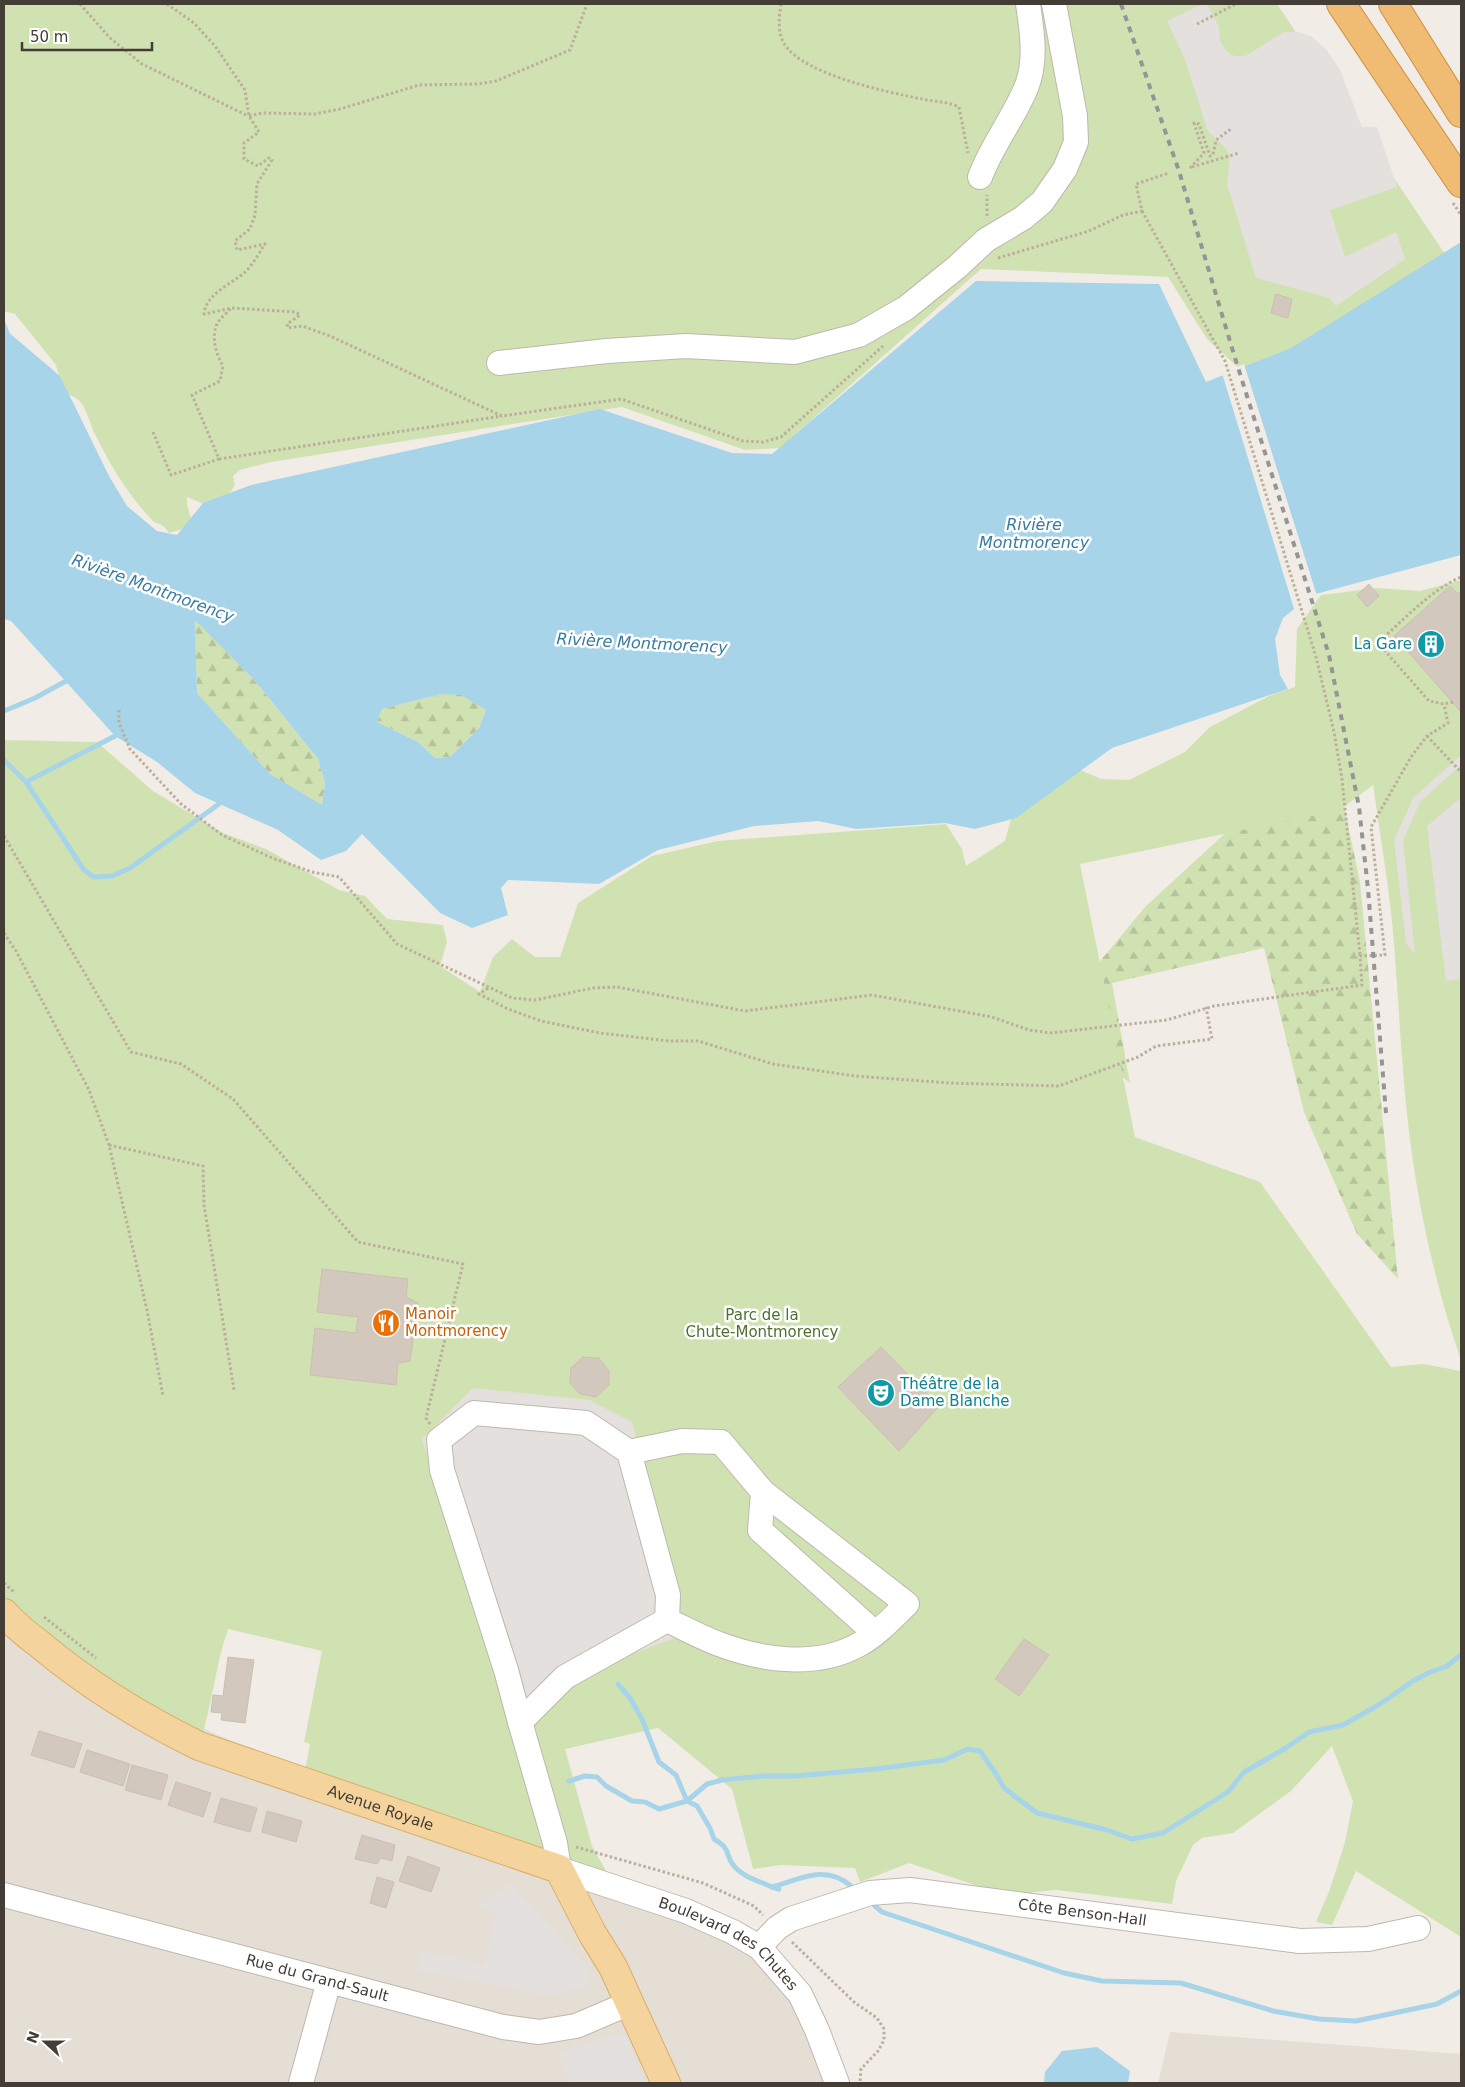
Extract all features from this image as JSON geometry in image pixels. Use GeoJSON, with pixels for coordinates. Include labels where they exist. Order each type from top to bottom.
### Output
{"type":"FeatureCollection","features":[{"type":"Feature","properties":{"kind":"highway"},"geometry":{"type":"LineString","coordinates":[[1341,4],[1461,183]]}},
{"type":"Feature","properties":{"kind":"highway"},"geometry":{"type":"LineString","coordinates":[[1393,4],[1461,113]]}},
{"type":"Feature","properties":{"kind":"main road","name":"Avenue Royale"},"geometry":{"type":"LineString","coordinates":[[10,1604],[62,1663],[105,1694],[150,1722],[199,1746],[559,1869]]}},
{"type":"Feature","properties":{"kind":"main road"},"geometry":{"type":"LineString","coordinates":[[559,1869],[592,1933],[613,1967],[666,2083]]}},
{"type":"Feature","properties":{"kind":"street"},"geometry":{"type":"LineString","coordinates":[[980,177],[991,150],[1017,105],[1030,75],[1032,26],[1028,4]]}},
{"type":"Feature","properties":{"kind":"street"},"geometry":{"type":"LineString","coordinates":[[499,363],[607,350],[686,346],[795,352],[859,335],[906,308],[956,267],[985,251],[1042,202],[1065,169],[1076,142],[1075,116],[1054,4]]}},
{"type":"Feature","properties":{"kind":"street"},"geometry":{"type":"LineString","coordinates":[[559,1869],[556,1843],[506,1670],[442,1470],[439,1440],[474,1413],[586,1423],[629,1452],[668,1595],[667,1620]]}},
{"type":"Feature","properties":{"kind":"street"},"geometry":{"type":"LineString","coordinates":[[629,1452],[682,1441],[722,1442],[763,1492],[907,1604],[876,1633],[860,1644],[830,1657],[798,1660],[769,1658],[719,1644],[667,1620]]}},
{"type":"Feature","properties":{"kind":"street"},"geometry":{"type":"LineString","coordinates":[[763,1492],[760,1530],[876,1633]]}},
{"type":"Feature","properties":{"kind":"street"},"geometry":{"type":"LineString","coordinates":[[520,1722],[565,1677],[667,1620]]}},
{"type":"Feature","properties":{"kind":"street","name":"Boulevard des Chutes"},"geometry":{"type":"LineString","coordinates":[[559,1869],[686,1911],[759,1946],[800,1994],[837,2083]]}},
{"type":"Feature","properties":{"kind":"street","name":"Côte Benson-Hall"},"geometry":{"type":"LineString","coordinates":[[759,1946],[777,1928],[791,1919],[870,1893],[910,1890],[1300,1941],[1368,1939],[1418,1928]]}},
{"type":"Feature","properties":{"kind":"street","name":"Rue du Grand-Sault"},"geometry":{"type":"LineString","coordinates":[[4,1895],[503,2027],[539,2032],[576,2026],[630,2003]]}},
{"type":"Feature","properties":{"kind":"street"},"geometry":{"type":"LineString","coordinates":[[301,2083],[329,1981]]}},
{"type":"Feature","properties":{"kind":"path"},"geometry":{"type":"LineString","coordinates":[[80,4],[110,38],[142,64],[249,116],[262,113],[315,114],[340,109],[419,85],[477,84],[496,81],[570,50],[587,4]]}},
{"type":"Feature","properties":{"kind":"path"},"geometry":{"type":"LineString","coordinates":[[167,4],[194,23],[215,46],[245,90],[249,116],[259,132],[244,142],[244,159],[258,166],[269,158],[272,160],[257,184],[254,215],[250,228],[235,241],[237,250],[265,244],[246,272],[221,289],[205,307],[204,314],[232,308],[296,312],[300,314],[287,324],[288,328],[302,326],[324,334],[502,416]]}},
{"type":"Feature","properties":{"kind":"path"},"geometry":{"type":"LineString","coordinates":[[781,4],[778,21],[784,44],[798,58],[829,74],[878,91],[931,101],[947,102],[959,107],[964,127],[965,144],[988,198],[985,251],[1089,231],[1123,215],[1142,211]]}},
{"type":"Feature","properties":{"kind":"path"},"geometry":{"type":"LineString","coordinates":[[1197,24],[1236,4]]}},
{"type":"Feature","properties":{"kind":"path"},"geometry":{"type":"LineString","coordinates":[[1232,129],[1216,140],[1213,155],[1210,156],[1199,124],[1194,123],[1204,153],[1190,168],[1239,153]]}},
{"type":"Feature","properties":{"kind":"path"},"geometry":{"type":"LineString","coordinates":[[119,710],[119,723],[130,749],[181,804],[222,835],[272,858],[312,872],[339,877],[397,944],[512,998],[535,1000],[593,988],[617,987],[745,1011],[872,995],[992,1017],[1029,1030],[1050,1033],[1167,1020],[1206,1007],[1362,985],[1342,779],[1334,732],[1313,648],[1224,361],[1142,211],[1136,184],[1169,173]]}},
{"type":"Feature","properties":{"kind":"path"},"geometry":{"type":"LineString","coordinates":[[219,459],[192,395],[220,380],[223,366],[219,359],[214,339],[218,324],[232,308]]}},
{"type":"Feature","properties":{"kind":"path"},"geometry":{"type":"LineString","coordinates":[[153,432],[171,475],[219,459],[622,399],[743,440],[763,442],[781,437],[890,340]]}},
{"type":"Feature","properties":{"kind":"path"},"geometry":{"type":"LineString","coordinates":[[1453,702],[1444,704],[1428,701],[1378,643],[1402,620],[1450,582],[1461,577]]}},
{"type":"Feature","properties":{"kind":"path"},"geometry":{"type":"LineString","coordinates":[[1360,956],[1385,955],[1371,827],[1411,757],[1428,736],[1448,723],[1444,704]]}},
{"type":"Feature","properties":{"kind":"path"},"geometry":{"type":"LineString","coordinates":[[1428,736],[1461,772]]}},
{"type":"Feature","properties":{"kind":"path"},"geometry":{"type":"LineString","coordinates":[[4,836],[131,1052],[181,1064],[233,1099],[358,1242],[463,1264],[426,1418],[439,1440]]}},
{"type":"Feature","properties":{"kind":"path"},"geometry":{"type":"LineString","coordinates":[[4,933],[16,951],[89,1090],[109,1146],[147,1310],[163,1396]]}},
{"type":"Feature","properties":{"kind":"path"},"geometry":{"type":"LineString","coordinates":[[488,988],[479,994],[508,1009],[541,1021],[634,1037],[669,1041],[698,1041],[773,1064],[855,1076],[950,1083],[1059,1086],[1138,1057],[1156,1046],[1212,1039],[1206,1007]]}},
{"type":"Feature","properties":{"kind":"path"},"geometry":{"type":"LineString","coordinates":[[109,1146],[203,1166],[204,1206],[234,1390]]}},
{"type":"Feature","properties":{"kind":"path"},"geometry":{"type":"LineString","coordinates":[[4,1583],[10,1604]]}},
{"type":"Feature","properties":{"kind":"path"},"geometry":{"type":"LineString","coordinates":[[38,1613],[99,1660]]}},
{"type":"Feature","properties":{"kind":"shaded area"},"geometry":{"type":"Polygon","coordinates":[[[1203,4],[1207,4],[1219,27],[1220,41],[1226,51],[1234,56],[1245,56],[1284,32],[1299,32],[1312,37],[1326,49],[1340,70],[1362,127],[1377,127],[1397,187],[1330,210],[1345,257],[1396,232],[1405,259],[1336,306],[1330,298],[1256,278],[1227,184],[1230,156],[1226,149],[1208,131],[1184,57],[1167,21],[1203,4]]]}},
{"type":"Feature","properties":{"kind":"shaded area"},"geometry":{"type":"Polygon","coordinates":[[[1461,755],[1461,765],[1420,802],[1403,841],[1415,954],[1406,943],[1394,840],[1413,798],[1461,755]]]}},
{"type":"Feature","properties":{"kind":"shaded area"},"geometry":{"type":"Polygon","coordinates":[[[1461,798],[1461,979],[1446,981],[1427,826],[1461,798]]]}},
{"type":"Feature","properties":{"kind":"shaded area"},"geometry":{"type":"Polygon","coordinates":[[[473,1388],[589,1400],[632,1422],[686,1634],[586,1671],[513,1719],[422,1439],[473,1388]]]}},
{"type":"Feature","properties":{"kind":"shaded area"},"geometry":{"type":"Polygon","coordinates":[[[4,1589],[161,1710],[403,1816],[759,1936],[835,2083],[4,2083],[4,1589]]]}},
{"type":"Feature","properties":{"kind":"shaded area"},"geometry":{"type":"Polygon","coordinates":[[[511,1883],[592,1972],[585,1986],[555,1996],[416,1970],[421,1949],[485,1966],[496,1914],[479,1906],[511,1883]]]}},
{"type":"Feature","properties":{"kind":"shaded area"},"geometry":{"type":"Polygon","coordinates":[[[1170,2032],[1461,2054],[1461,2083],[1158,2083],[1170,2032]]]}},
{"type":"Feature","properties":{"kind":"shaded area"},"geometry":{"type":"Polygon","coordinates":[[[626,2035],[645,2083],[570,2083],[559,2054],[609,2036],[626,2035]]]}},
{"type":"Feature","properties":{"kind":"green space"},"geometry":{"type":"Polygon","coordinates":[[[4,4],[1277,4],[1451,263],[1256,384],[1207,339],[1168,277],[981,269],[780,448],[745,450],[622,407],[271,462],[240,470],[233,476],[235,485],[221,507],[213,508],[187,497],[193,526],[169,533],[163,526],[152,520],[120,479],[92,428],[86,411],[80,401],[69,395],[60,379],[56,365],[15,314],[4,311],[4,4]]]}},
{"type":"Feature","properties":{"kind":"green space","name":"Parc de la Chute-Montmorency"},"geometry":{"type":"Polygon","coordinates":[[[1461,580],[1461,1360],[1431,1258],[1417,1189],[1407,1118],[1391,912],[1373,785],[1340,810],[1080,864],[1135,1137],[1260,1182],[1391,1367],[1423,1364],[1461,1371],[1461,1937],[1356,1871],[1332,1925],[1316,1922],[1330,1889],[1345,1842],[1353,1801],[1332,1746],[1291,1791],[1233,1833],[1202,1838],[1193,1845],[1176,1881],[1172,1904],[1056,1890],[1035,1892],[1014,1898],[909,1863],[860,1882],[855,1868],[781,1865],[753,1869],[732,1789],[658,1728],[565,1749],[592,1846],[615,1887],[303,1782],[310,1744],[304,1742],[322,1651],[228,1629],[199,1746],[4,1613],[4,740],[97,742],[153,791],[223,833],[266,849],[339,890],[365,896],[387,919],[443,925],[447,942],[440,966],[480,992],[493,957],[512,939],[535,957],[560,957],[578,903],[652,856],[718,841],[946,824],[962,849],[966,866],[1005,841],[1016,800],[1071,766],[1101,779],[1129,780],[1185,752],[1210,727],[1271,695],[1295,687],[1297,629],[1321,595],[1377,588],[1420,591],[1461,580]]]}},
{"type":"Feature","properties":{"kind":"green space"},"geometry":{"type":"Polygon","coordinates":[[[195,619],[256,682],[318,759],[325,783],[322,806],[270,774],[197,693],[195,619]]]}},
{"type":"Feature","properties":{"kind":"green space"},"geometry":{"type":"Polygon","coordinates":[[[441,694],[461,694],[486,710],[479,728],[450,757],[435,758],[418,742],[377,722],[382,709],[441,694]]]}},
{"type":"Feature","properties":{"kind":"green space"},"geometry":{"type":"Polygon","coordinates":[[[1321,697],[1360,882],[1398,1279],[1357,1234],[1304,1112],[1264,948],[1112,983],[1130,1083],[1073,1039],[1077,989],[1145,907],[1258,803],[1321,697]]]}},
{"type":"Feature","properties":{"kind":"water","name":"Rivière Montmorency"},"geometry":{"type":"Polygon","coordinates":[[[1461,242],[1461,555],[1312,595],[1283,618],[1275,639],[1280,675],[1288,689],[1112,748],[1016,818],[975,829],[945,823],[856,829],[818,821],[754,826],[658,850],[599,884],[508,880],[501,888],[508,915],[472,928],[440,913],[362,834],[346,851],[321,860],[278,830],[195,793],[157,762],[115,736],[11,621],[4,619],[4,332],[7,331],[60,376],[109,476],[127,506],[157,531],[177,535],[203,503],[251,485],[600,409],[732,453],[772,454],[976,281],[1159,284],[1206,382],[1291,348],[1461,242]],[[195,620],[197,693],[270,774],[322,805],[325,783],[318,759],[256,682],[195,620]],[[441,694],[382,709],[377,722],[418,742],[435,758],[450,757],[479,728],[486,710],[461,695],[441,694]]]}},
{"type":"Feature","properties":{"kind":"water"},"geometry":{"type":"Polygon","coordinates":[[[1097,2047],[1130,2071],[1128,2083],[1044,2083],[1045,2072],[1062,2051],[1097,2047]]]}},
{"type":"Feature","properties":{"kind":"pier"},"geometry":{"type":"Polygon","coordinates":[[[1244,364],[1317,596],[1313,597],[1295,612],[1222,373],[1244,364]]]}},
{"type":"Feature","properties":{"kind":"building"},"geometry":{"type":"Polygon","coordinates":[[[1276,294],[1292,299],[1288,318],[1271,313],[1276,294]]]}},
{"type":"Feature","properties":{"kind":"building"},"geometry":{"type":"Polygon","coordinates":[[[1369,584],[1379,596],[1367,607],[1357,595],[1369,584]]]}},
{"type":"Feature","properties":{"kind":"building","name":"La Gare"},"geometry":{"type":"Polygon","coordinates":[[[1450,586],[1458,594],[1461,591],[1461,712],[1394,636],[1450,586]]]}},
{"type":"Feature","properties":{"kind":"building","name":"Manoir Montmorency"},"geometry":{"type":"Polygon","coordinates":[[[322,1269],[408,1279],[406,1297],[418,1303],[410,1361],[398,1363],[396,1385],[310,1375],[315,1328],[356,1333],[358,1317],[317,1312],[322,1269]]]}},
{"type":"Feature","properties":{"kind":"building"},"geometry":{"type":"Polygon","coordinates":[[[881,1347],[939,1406],[899,1451],[838,1387],[881,1347]]]}},
{"type":"Feature","properties":{"kind":"building"},"geometry":{"type":"Polygon","coordinates":[[[583,1357],[599,1358],[609,1371],[609,1385],[596,1397],[580,1394],[570,1383],[571,1368],[583,1357]]]}},
{"type":"Feature","properties":{"kind":"building"},"geometry":{"type":"Polygon","coordinates":[[[1024,1639],[1049,1655],[1019,1696],[995,1679],[1024,1639]]]}},
{"type":"Feature","properties":{"kind":"building"},"geometry":{"type":"Polygon","coordinates":[[[228,1657],[254,1660],[245,1723],[221,1720],[222,1713],[211,1712],[213,1695],[223,1696],[228,1657]]]}},
{"type":"Feature","properties":{"kind":"building"},"geometry":{"type":"Polygon","coordinates":[[[39,1731],[82,1744],[74,1768],[31,1755],[39,1731]]]}},
{"type":"Feature","properties":{"kind":"building"},"geometry":{"type":"Polygon","coordinates":[[[87,1750],[130,1764],[123,1786],[80,1772],[87,1750]]]}},
{"type":"Feature","properties":{"kind":"building"},"geometry":{"type":"Polygon","coordinates":[[[132,1765],[168,1775],[161,1800],[125,1790],[132,1765]]]}},
{"type":"Feature","properties":{"kind":"building"},"geometry":{"type":"Polygon","coordinates":[[[176,1782],[211,1793],[203,1817],[168,1805],[176,1782]]]}},
{"type":"Feature","properties":{"kind":"building"},"geometry":{"type":"Polygon","coordinates":[[[221,1798],[257,1808],[250,1832],[214,1822],[221,1798]]]}},
{"type":"Feature","properties":{"kind":"building"},"geometry":{"type":"Polygon","coordinates":[[[267,1811],[302,1821],[296,1842],[262,1832],[267,1811]]]}},
{"type":"Feature","properties":{"kind":"building"},"geometry":{"type":"Polygon","coordinates":[[[362,1835],[395,1845],[392,1861],[381,1858],[377,1864],[355,1859],[362,1835]]]}},
{"type":"Feature","properties":{"kind":"building"},"geometry":{"type":"Polygon","coordinates":[[[408,1856],[440,1868],[431,1892],[399,1881],[408,1856]]]}},
{"type":"Feature","properties":{"kind":"building"},"geometry":{"type":"Polygon","coordinates":[[[377,1877],[394,1882],[386,1908],[370,1903],[377,1877]]]}},
{"type":"Feature","properties":{"kind":"waterway"},"geometry":{"type":"LineString","coordinates":[[4,325],[8,336]]}},
{"type":"Feature","properties":{"kind":"waterway"},"geometry":{"type":"LineString","coordinates":[[4,711],[35,698],[66,681]]}},
{"type":"Feature","properties":{"kind":"waterway"},"geometry":{"type":"LineString","coordinates":[[4,760],[26,782],[115,736]]}},
{"type":"Feature","properties":{"kind":"waterway"},"geometry":{"type":"LineString","coordinates":[[26,782],[84,870],[94,877],[112,876],[130,868],[219,804]]}},
{"type":"Feature","properties":{"kind":"waterway"},"geometry":{"type":"LineString","coordinates":[[569,1781],[585,1776],[597,1777],[606,1786],[632,1801],[645,1802],[659,1809],[687,1801],[707,1784],[722,1780],[876,1769],[944,1760],[968,1749],[980,1751],[1004,1788],[1037,1813],[1107,1830],[1132,1839],[1163,1833],[1228,1792],[1244,1772],[1286,1748],[1309,1732],[1343,1725],[1380,1704],[1413,1681],[1447,1666],[1461,1655]]}},
{"type":"Feature","properties":{"kind":"waterway"},"geometry":{"type":"LineString","coordinates":[[618,1684],[630,1698],[642,1719],[659,1762],[676,1775],[687,1801],[697,1806],[714,1839],[724,1846],[731,1862],[742,1873],[772,1887]]}},
{"type":"Feature","properties":{"kind":"waterway"},"geometry":{"type":"LineString","coordinates":[[779,1889],[772,1887],[813,1875],[832,1876],[841,1879],[851,1886]]}},
{"type":"Feature","properties":{"kind":"waterway"},"geometry":{"type":"LineString","coordinates":[[875,1906],[882,1912],[1064,1973],[1102,1981],[1181,1983],[1273,2011],[1319,2019],[1356,2021],[1437,2004],[1461,1991]]}},
{"type":"Feature","properties":{"kind":"railway"},"geometry":{"type":"LineString","coordinates":[[1121,4],[1179,171],[1235,358],[1329,655],[1359,807],[1368,889],[1386,1113]]}},
{"type":"Feature","properties":{"kind":"place","name":"La Gare"},"geometry":{"type":"Point","coordinates":[1431,644]}},
{"type":"Feature","properties":{"kind":"place","name":"Manoir Montmorency"},"geometry":{"type":"Point","coordinates":[386,1323]}},
{"type":"Feature","properties":{"kind":"place","name":"Théâtre de la Dame Blanche"},"geometry":{"type":"Point","coordinates":[881,1393]}}]}
